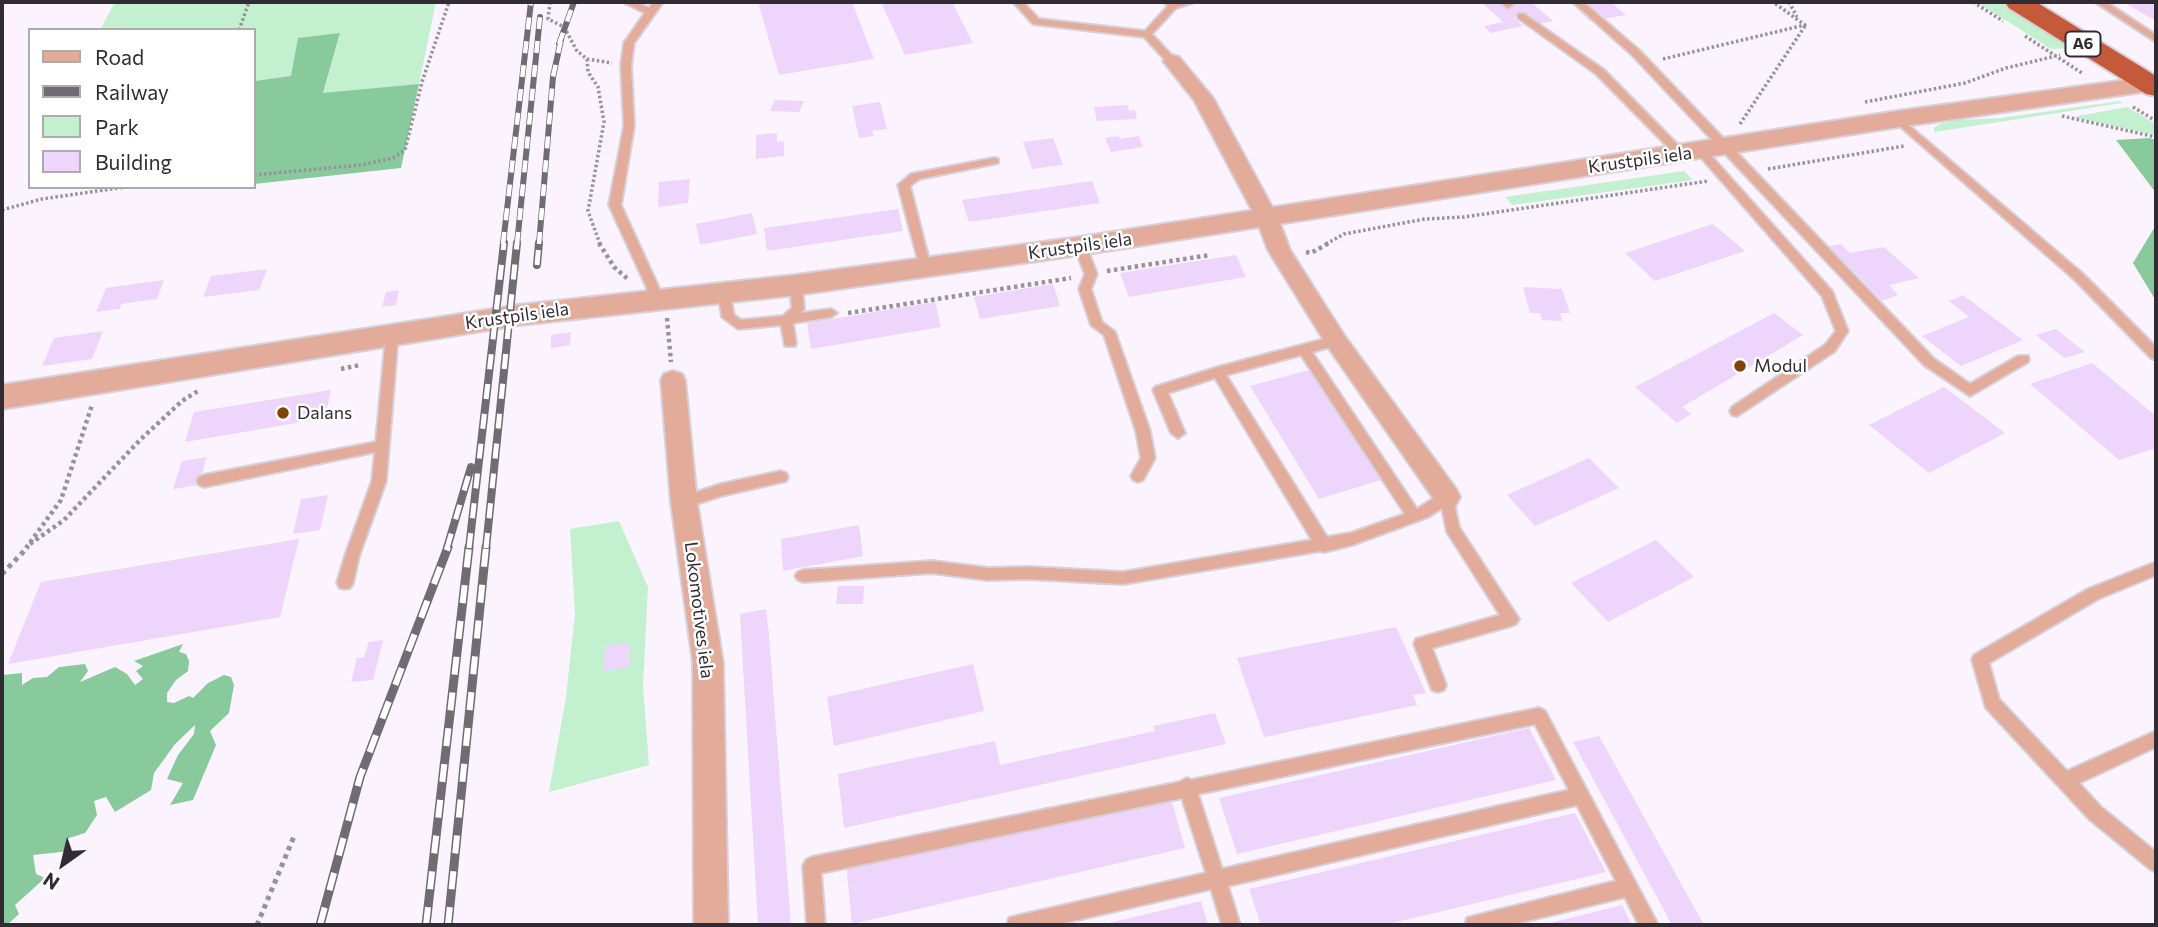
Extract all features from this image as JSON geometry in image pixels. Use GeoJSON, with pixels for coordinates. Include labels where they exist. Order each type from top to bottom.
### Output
{"type":"FeatureCollection","features":[{"type":"Feature","properties":{"kind":"highway","name":"A6"},"geometry":{"type":"LineString","coordinates":[[2054,2],[2155,80]]}},
{"type":"Feature","properties":{"kind":"highway","name":"A6"},"geometry":{"type":"LineString","coordinates":[[2011,12],[2155,80]]}},
{"type":"Feature","properties":{"kind":"street"},"geometry":{"type":"LineString","coordinates":[[1172,61],[1203,98],[1267,218],[1279,250],[1336,341],[1447,497]]}},
{"type":"Feature","properties":{"kind":"street","name":"Krustpils iela"},"geometry":{"type":"LineString","coordinates":[[2,397],[390,347],[519,315],[660,307],[724,293],[1080,246],[1898,119],[2109,91],[2155,80]]}},
{"type":"Feature","properties":{"kind":"street","name":"Lokomotīves iela"},"geometry":{"type":"LineString","coordinates":[[673,380],[684,502],[708,663],[711,925]]}},
{"type":"Feature","properties":{"kind":"lane"},"geometry":{"type":"LineString","coordinates":[[628,2],[650,12]]}},
{"type":"Feature","properties":{"kind":"lane"},"geometry":{"type":"LineString","coordinates":[[658,2],[629,43],[626,65],[629,126],[615,205],[660,307]]}},
{"type":"Feature","properties":{"kind":"lane"},"geometry":{"type":"LineString","coordinates":[[1018,2],[1036,22],[1147,34],[1172,61]]}},
{"type":"Feature","properties":{"kind":"lane"},"geometry":{"type":"LineString","coordinates":[[1147,34],[1171,4],[1189,2]]}},
{"type":"Feature","properties":{"kind":"lane"},"geometry":{"type":"LineString","coordinates":[[1578,2],[1646,63],[1702,151],[1748,173],[1929,362],[1970,391],[2023,359]]}},
{"type":"Feature","properties":{"kind":"lane"},"geometry":{"type":"LineString","coordinates":[[2099,2],[2156,39]]}},
{"type":"Feature","properties":{"kind":"lane"},"geometry":{"type":"LineString","coordinates":[[1521,16],[1600,72],[1702,151],[1828,295],[1842,331],[1830,348],[1737,411]]}},
{"type":"Feature","properties":{"kind":"lane"},"geometry":{"type":"LineString","coordinates":[[1898,119],[2079,277],[2156,355]]}},
{"type":"Feature","properties":{"kind":"lane"},"geometry":{"type":"LineString","coordinates":[[925,268],[904,186],[915,176],[994,161]]}},
{"type":"Feature","properties":{"kind":"lane"},"geometry":{"type":"LineString","coordinates":[[1080,246],[1091,274],[1085,289],[1097,325],[1109,332],[1143,431],[1148,458],[1138,477]]}},
{"type":"Feature","properties":{"kind":"lane"},"geometry":{"type":"LineString","coordinates":[[786,320],[797,309],[796,285]]}},
{"type":"Feature","properties":{"kind":"lane"},"geometry":{"type":"LineString","coordinates":[[724,293],[728,317],[738,325],[831,313]]}},
{"type":"Feature","properties":{"kind":"lane"},"geometry":{"type":"LineString","coordinates":[[786,320],[790,343]]}},
{"type":"Feature","properties":{"kind":"lane"},"geometry":{"type":"LineString","coordinates":[[1178,433],[1160,390],[1336,341]]}},
{"type":"Feature","properties":{"kind":"lane"},"geometry":{"type":"LineString","coordinates":[[345,583],[379,481],[390,347]]}},
{"type":"Feature","properties":{"kind":"lane"},"geometry":{"type":"LineString","coordinates":[[1304,349],[1415,516]]}},
{"type":"Feature","properties":{"kind":"lane"},"geometry":{"type":"LineString","coordinates":[[1219,372],[1324,546]]}},
{"type":"Feature","properties":{"kind":"lane"},"geometry":{"type":"LineString","coordinates":[[204,481],[380,446]]}},
{"type":"Feature","properties":{"kind":"lane"},"geometry":{"type":"LineString","coordinates":[[684,502],[721,490],[782,477]]}},
{"type":"Feature","properties":{"kind":"lane"},"geometry":{"type":"LineString","coordinates":[[803,576],[932,567],[988,574],[1028,573],[1123,578],[1324,546],[1415,516],[1447,497],[1452,528],[1511,619],[1422,643],[1438,685]]}},
{"type":"Feature","properties":{"kind":"lane"},"geometry":{"type":"LineString","coordinates":[[2156,568],[2093,594],[1980,660],[1992,703],[2095,813],[2156,863]]}},
{"type":"Feature","properties":{"kind":"lane"},"geometry":{"type":"LineString","coordinates":[[816,925],[812,866],[1187,786],[1539,716],[1650,925]]}},
{"type":"Feature","properties":{"kind":"lane"},"geometry":{"type":"LineString","coordinates":[[2065,781],[2156,739]]}},
{"type":"Feature","properties":{"kind":"lane"},"geometry":{"type":"LineString","coordinates":[[1187,786],[1231,925]]}},
{"type":"Feature","properties":{"kind":"lane"},"geometry":{"type":"LineString","coordinates":[[1016,925],[1581,796]]}},
{"type":"Feature","properties":{"kind":"lane"},"geometry":{"type":"LineString","coordinates":[[1474,925],[1629,887]]}},
{"type":"Feature","properties":{"kind":"path"},"geometry":{"type":"LineString","coordinates":[[240,28],[249,2]]}},
{"type":"Feature","properties":{"kind":"path"},"geometry":{"type":"LineString","coordinates":[[256,176],[361,165],[393,158],[405,150],[422,82],[449,2]]}},
{"type":"Feature","properties":{"kind":"path"},"geometry":{"type":"LineString","coordinates":[[550,2],[548,19],[564,27],[577,51],[587,59],[626,65]]}},
{"type":"Feature","properties":{"kind":"path"},"geometry":{"type":"LineString","coordinates":[[1773,2],[1805,25]]}},
{"type":"Feature","properties":{"kind":"path"},"geometry":{"type":"LineString","coordinates":[[1789,2],[1799,20]]}},
{"type":"Feature","properties":{"kind":"path"},"geometry":{"type":"LineString","coordinates":[[1973,2],[2011,12]]}},
{"type":"Feature","properties":{"kind":"path"},"geometry":{"type":"LineString","coordinates":[[1646,63],[1805,25]]}},
{"type":"Feature","properties":{"kind":"path"},"geometry":{"type":"LineString","coordinates":[[1702,151],[1805,25]]}},
{"type":"Feature","properties":{"kind":"path"},"geometry":{"type":"LineString","coordinates":[[2025,35],[2156,121]]}},
{"type":"Feature","properties":{"kind":"path"},"geometry":{"type":"LineString","coordinates":[[1854,107],[1875,98],[1965,83],[2006,68],[2056,55]]}},
{"type":"Feature","properties":{"kind":"path"},"geometry":{"type":"LineString","coordinates":[[2062,116],[2156,137]]}},
{"type":"Feature","properties":{"kind":"path"},"geometry":{"type":"LineString","coordinates":[[1748,173],[1926,143]]}},
{"type":"Feature","properties":{"kind":"path"},"geometry":{"type":"LineString","coordinates":[[1279,250],[1311,253],[1343,234],[1425,219],[1464,217],[1693,185],[1726,177]]}},
{"type":"Feature","properties":{"kind":"path"},"geometry":{"type":"LineString","coordinates":[[2,210],[42,199],[111,189]]}},
{"type":"Feature","properties":{"kind":"path"},"geometry":{"type":"LineString","coordinates":[[1139,256],[1144,267]]}},
{"type":"Feature","properties":{"kind":"path"},"geometry":{"type":"LineString","coordinates":[[831,313],[1014,289],[1210,256]]}},
{"type":"Feature","properties":{"kind":"path"},"geometry":{"type":"LineString","coordinates":[[1009,275],[1014,289]]}},
{"type":"Feature","properties":{"kind":"path"},"geometry":{"type":"LineString","coordinates":[[660,307],[673,380]]}},
{"type":"Feature","properties":{"kind":"path"},"geometry":{"type":"LineString","coordinates":[[334,370],[390,347]]}},
{"type":"Feature","properties":{"kind":"path"},"geometry":{"type":"LineString","coordinates":[[30,544],[64,520],[182,401],[203,390]]}},
{"type":"Feature","properties":{"kind":"path"},"geometry":{"type":"LineString","coordinates":[[2,574],[30,544],[61,500],[83,434]]}},
{"type":"Feature","properties":{"kind":"path"},"geometry":{"type":"LineString","coordinates":[[257,925],[295,834]]}},
{"type":"Feature","properties":{"kind":"green space"},"geometry":{"type":"Polygon","coordinates":[[[115,2],[436,2],[419,84],[323,94],[340,34],[291,76],[256,81],[256,28],[101,28],[115,2]]]}},
{"type":"Feature","properties":{"kind":"green space"},"geometry":{"type":"Polygon","coordinates":[[[1977,2],[2002,2],[2073,48],[2051,49],[1977,2]]]}},
{"type":"Feature","properties":{"kind":"green space"},"geometry":{"type":"Polygon","coordinates":[[[340,33],[323,93],[419,84],[401,168],[256,184],[256,81],[291,76],[298,38],[340,33]]]}},
{"type":"Feature","properties":{"kind":"green space"},"geometry":{"type":"Polygon","coordinates":[[[2120,101],[2122,103],[1934,132],[1934,128],[1940,124],[1957,120],[2001,118],[2120,101]]]}},
{"type":"Feature","properties":{"kind":"green space"},"geometry":{"type":"Polygon","coordinates":[[[2127,107],[2156,124],[2156,135],[2073,117],[2127,107]]]}},
{"type":"Feature","properties":{"kind":"green space"},"geometry":{"type":"Polygon","coordinates":[[[2116,140],[2156,140],[2156,193],[2116,140]]]}},
{"type":"Feature","properties":{"kind":"green space"},"geometry":{"type":"Polygon","coordinates":[[[1684,171],[1693,180],[1512,205],[1505,197],[1684,171]]]}},
{"type":"Feature","properties":{"kind":"green space"},"geometry":{"type":"Polygon","coordinates":[[[2156,225],[2156,301],[2133,263],[2156,225]]]}},
{"type":"Feature","properties":{"kind":"green space"},"geometry":{"type":"Polygon","coordinates":[[[619,521],[648,587],[643,685],[649,765],[549,792],[566,697],[575,614],[570,529],[619,521]]]}},
{"type":"Feature","properties":{"kind":"green space"},"geometry":{"type":"Polygon","coordinates":[[[183,644],[179,652],[186,654],[189,661],[188,671],[176,680],[167,693],[167,702],[174,703],[189,696],[193,698],[208,683],[224,675],[231,677],[234,685],[229,713],[210,731],[216,745],[193,800],[170,805],[183,783],[167,779],[178,755],[194,734],[195,725],[175,744],[154,773],[151,790],[115,812],[106,797],[94,801],[97,815],[85,833],[66,839],[70,851],[33,855],[36,874],[45,878],[15,905],[19,914],[7,925],[2,925],[2,675],[22,673],[22,685],[33,678],[47,677],[59,667],[85,664],[88,671],[80,682],[115,667],[127,674],[135,685],[143,679],[136,671],[143,666],[134,661],[183,644]]]}},
{"type":"Feature","properties":{"kind":"building"},"geometry":{"type":"Polygon","coordinates":[[[758,2],[852,2],[874,59],[779,75],[758,2]]]}},
{"type":"Feature","properties":{"kind":"building"},"geometry":{"type":"Polygon","coordinates":[[[881,2],[952,2],[973,43],[905,55],[881,2]]]}},
{"type":"Feature","properties":{"kind":"building"},"geometry":{"type":"Polygon","coordinates":[[[1481,2],[1497,2],[1502,6],[1531,2],[1553,21],[1538,24],[1528,14],[1513,17],[1523,26],[1491,33],[1484,26],[1503,22],[1481,2]]]}},
{"type":"Feature","properties":{"kind":"building"},"geometry":{"type":"Polygon","coordinates":[[[1611,2],[1626,15],[1590,21],[1572,4],[1611,2]]]}},
{"type":"Feature","properties":{"kind":"building"},"geometry":{"type":"Polygon","coordinates":[[[2123,2],[2156,2],[2156,21],[2123,2]]]}},
{"type":"Feature","properties":{"kind":"building"},"geometry":{"type":"Polygon","coordinates":[[[775,100],[804,101],[799,112],[770,111],[775,100]]]}},
{"type":"Feature","properties":{"kind":"building"},"geometry":{"type":"Polygon","coordinates":[[[880,102],[887,129],[872,131],[874,136],[859,138],[852,106],[880,102]]]}},
{"type":"Feature","properties":{"kind":"building"},"geometry":{"type":"Polygon","coordinates":[[[1128,105],[1129,111],[1135,110],[1137,119],[1097,121],[1094,107],[1128,105]]]}},
{"type":"Feature","properties":{"kind":"building"},"geometry":{"type":"Polygon","coordinates":[[[777,133],[777,142],[784,141],[784,156],[756,159],[756,135],[777,133]]]}},
{"type":"Feature","properties":{"kind":"building"},"geometry":{"type":"Polygon","coordinates":[[[1119,136],[1120,139],[1139,136],[1143,147],[1111,152],[1105,138],[1119,136]]]}},
{"type":"Feature","properties":{"kind":"building"},"geometry":{"type":"Polygon","coordinates":[[[1053,138],[1063,165],[1032,169],[1023,142],[1053,138]]]}},
{"type":"Feature","properties":{"kind":"building"},"geometry":{"type":"Polygon","coordinates":[[[690,179],[688,203],[658,207],[659,182],[690,179]]]}},
{"type":"Feature","properties":{"kind":"building"},"geometry":{"type":"Polygon","coordinates":[[[1092,181],[1100,203],[969,222],[962,200],[1092,181]]]}},
{"type":"Feature","properties":{"kind":"building"},"geometry":{"type":"Polygon","coordinates":[[[898,209],[903,231],[767,251],[764,228],[898,209]]]}},
{"type":"Feature","properties":{"kind":"building"},"geometry":{"type":"Polygon","coordinates":[[[752,213],[757,234],[700,245],[696,224],[752,213]]]}},
{"type":"Feature","properties":{"kind":"building"},"geometry":{"type":"Polygon","coordinates":[[[1713,224],[1745,251],[1655,281],[1625,253],[1713,224]]]}},
{"type":"Feature","properties":{"kind":"building"},"geometry":{"type":"Polygon","coordinates":[[[1841,244],[1850,253],[1884,247],[1919,278],[1889,285],[1898,295],[1882,301],[1829,246],[1841,244]]]}},
{"type":"Feature","properties":{"kind":"building"},"geometry":{"type":"Polygon","coordinates":[[[1236,255],[1246,277],[1129,297],[1120,273],[1236,255]]]}},
{"type":"Feature","properties":{"kind":"building"},"geometry":{"type":"Polygon","coordinates":[[[267,269],[259,290],[203,297],[211,276],[267,269]]]}},
{"type":"Feature","properties":{"kind":"building"},"geometry":{"type":"Polygon","coordinates":[[[164,280],[157,299],[121,304],[120,309],[96,312],[106,288],[164,280]]]}},
{"type":"Feature","properties":{"kind":"building"},"geometry":{"type":"Polygon","coordinates":[[[1053,284],[1060,306],[980,319],[974,297],[1053,284]]]}},
{"type":"Feature","properties":{"kind":"building"},"geometry":{"type":"Polygon","coordinates":[[[1523,287],[1562,289],[1570,313],[1560,313],[1562,321],[1542,320],[1540,313],[1530,313],[1523,287]]]}},
{"type":"Feature","properties":{"kind":"building"},"geometry":{"type":"Polygon","coordinates":[[[399,290],[396,305],[382,307],[386,292],[399,290]]]}},
{"type":"Feature","properties":{"kind":"building"},"geometry":{"type":"Polygon","coordinates":[[[1963,295],[2023,340],[1961,366],[1922,336],[1969,317],[1949,301],[1963,295]]]}},
{"type":"Feature","properties":{"kind":"building"},"geometry":{"type":"Polygon","coordinates":[[[935,302],[941,327],[811,349],[807,323],[935,302]]]}},
{"type":"Feature","properties":{"kind":"building"},"geometry":{"type":"Polygon","coordinates":[[[1774,313],[1803,335],[1682,407],[1691,414],[1677,423],[1635,387],[1774,313]]]}},
{"type":"Feature","properties":{"kind":"building"},"geometry":{"type":"Polygon","coordinates":[[[2056,329],[2085,352],[2064,358],[2036,335],[2056,329]]]}},
{"type":"Feature","properties":{"kind":"building"},"geometry":{"type":"Polygon","coordinates":[[[103,331],[92,359],[42,366],[54,338],[103,331]]]}},
{"type":"Feature","properties":{"kind":"building"},"geometry":{"type":"Polygon","coordinates":[[[571,332],[570,345],[551,348],[551,335],[571,332]]]}},
{"type":"Feature","properties":{"kind":"building"},"geometry":{"type":"Polygon","coordinates":[[[2092,363],[2156,416],[2156,448],[2119,460],[2030,384],[2092,363]]]}},
{"type":"Feature","properties":{"kind":"building"},"geometry":{"type":"Polygon","coordinates":[[[1309,370],[1381,480],[1319,499],[1250,386],[1309,370]]]}},
{"type":"Feature","properties":{"kind":"building"},"geometry":{"type":"Polygon","coordinates":[[[1944,387],[2005,433],[1929,473],[1869,425],[1944,387]]]}},
{"type":"Feature","properties":{"kind":"building"},"geometry":{"type":"Polygon","coordinates":[[[331,390],[325,418],[185,442],[194,412],[331,390]]]}},
{"type":"Feature","properties":{"kind":"building"},"geometry":{"type":"Polygon","coordinates":[[[207,457],[198,485],[173,489],[182,461],[207,457]]]}},
{"type":"Feature","properties":{"kind":"building"},"geometry":{"type":"Polygon","coordinates":[[[1589,458],[1619,488],[1535,526],[1507,495],[1589,458]]]}},
{"type":"Feature","properties":{"kind":"building"},"geometry":{"type":"Polygon","coordinates":[[[328,495],[320,530],[293,534],[301,499],[328,495]]]}},
{"type":"Feature","properties":{"kind":"building"},"geometry":{"type":"Polygon","coordinates":[[[859,525],[863,556],[783,571],[781,539],[859,525]]]}},
{"type":"Feature","properties":{"kind":"building"},"geometry":{"type":"Polygon","coordinates":[[[299,539],[280,617],[8,664],[41,582],[299,539]]]}},
{"type":"Feature","properties":{"kind":"building"},"geometry":{"type":"Polygon","coordinates":[[[1656,540],[1694,577],[1608,622],[1571,583],[1656,540]]]}},
{"type":"Feature","properties":{"kind":"building"},"geometry":{"type":"Polygon","coordinates":[[[838,586],[864,586],[863,604],[836,604],[838,586]]]}},
{"type":"Feature","properties":{"kind":"building"},"geometry":{"type":"Polygon","coordinates":[[[766,609],[791,925],[758,925],[740,614],[766,609]]]}},
{"type":"Feature","properties":{"kind":"building"},"geometry":{"type":"Polygon","coordinates":[[[1396,627],[1426,693],[1413,695],[1417,705],[1264,737],[1237,658],[1396,627]]]}},
{"type":"Feature","properties":{"kind":"building"},"geometry":{"type":"Polygon","coordinates":[[[383,640],[373,680],[351,682],[357,658],[364,657],[369,642],[383,640]]]}},
{"type":"Feature","properties":{"kind":"building"},"geometry":{"type":"Polygon","coordinates":[[[630,643],[629,667],[604,671],[605,646],[630,643]]]}},
{"type":"Feature","properties":{"kind":"building"},"geometry":{"type":"Polygon","coordinates":[[[973,664],[984,711],[834,746],[827,697],[973,664]]]}},
{"type":"Feature","properties":{"kind":"building"},"geometry":{"type":"Polygon","coordinates":[[[1215,713],[1226,744],[844,828],[838,774],[995,741],[1000,765],[1155,731],[1153,726],[1215,713]]]}},
{"type":"Feature","properties":{"kind":"building"},"geometry":{"type":"Polygon","coordinates":[[[1529,728],[1556,780],[1237,854],[1219,798],[1529,728]]]}},
{"type":"Feature","properties":{"kind":"building"},"geometry":{"type":"Polygon","coordinates":[[[1599,736],[1704,925],[1672,925],[1573,742],[1599,736]]]}},
{"type":"Feature","properties":{"kind":"building"},"geometry":{"type":"Polygon","coordinates":[[[1169,792],[1185,848],[852,924],[846,864],[1169,792]]]}},
{"type":"Feature","properties":{"kind":"building"},"geometry":{"type":"Polygon","coordinates":[[[1575,813],[1606,872],[1384,925],[1261,925],[1249,889],[1575,813]]]}},
{"type":"Feature","properties":{"kind":"building"},"geometry":{"type":"Polygon","coordinates":[[[1201,901],[1208,925],[1105,925],[1105,924],[1201,901]]]}},
{"type":"Feature","properties":{"kind":"building"},"geometry":{"type":"Polygon","coordinates":[[[1622,905],[1632,925],[1546,925],[1546,924],[1622,905]]]}},
{"type":"Feature","properties":{"kind":"railway"},"geometry":{"type":"LineString","coordinates":[[503,244],[531,2]]}},
{"type":"Feature","properties":{"kind":"railway"},"geometry":{"type":"LineString","coordinates":[[562,36],[574,2]]}},
{"type":"Feature","properties":{"kind":"railway"},"geometry":{"type":"LineString","coordinates":[[517,244],[540,17]]}},
{"type":"Feature","properties":{"kind":"railway"},"geometry":{"type":"LineString","coordinates":[[539,244],[553,77],[562,36]]}},
{"type":"Feature","properties":{"kind":"railway"},"geometry":{"type":"LineString","coordinates":[[559,44],[562,36]]}},
{"type":"Feature","properties":{"kind":"railway"},"geometry":{"type":"LineString","coordinates":[[469,548],[504,243]]}},
{"type":"Feature","properties":{"kind":"railway"},"geometry":{"type":"LineString","coordinates":[[486,548],[517,243]]}},
{"type":"Feature","properties":{"kind":"railway"},"geometry":{"type":"LineString","coordinates":[[537,265],[539,243]]}},
{"type":"Feature","properties":{"kind":"railway"},"geometry":{"type":"LineString","coordinates":[[447,548],[471,467]]}},
{"type":"Feature","properties":{"kind":"railway"},"geometry":{"type":"LineString","coordinates":[[320,925],[360,777],[448,547]]}},
{"type":"Feature","properties":{"kind":"railway"},"geometry":{"type":"LineString","coordinates":[[426,925],[469,547]]}},
{"type":"Feature","properties":{"kind":"railway"},"geometry":{"type":"LineString","coordinates":[[448,925],[486,547]]}},
{"type":"Feature","properties":{"kind":"place","name":"Modul"},"geometry":{"type":"Point","coordinates":[1740,366]}},
{"type":"Feature","properties":{"kind":"place","name":"Dalans"},"geometry":{"type":"Point","coordinates":[283,413]}}]}
